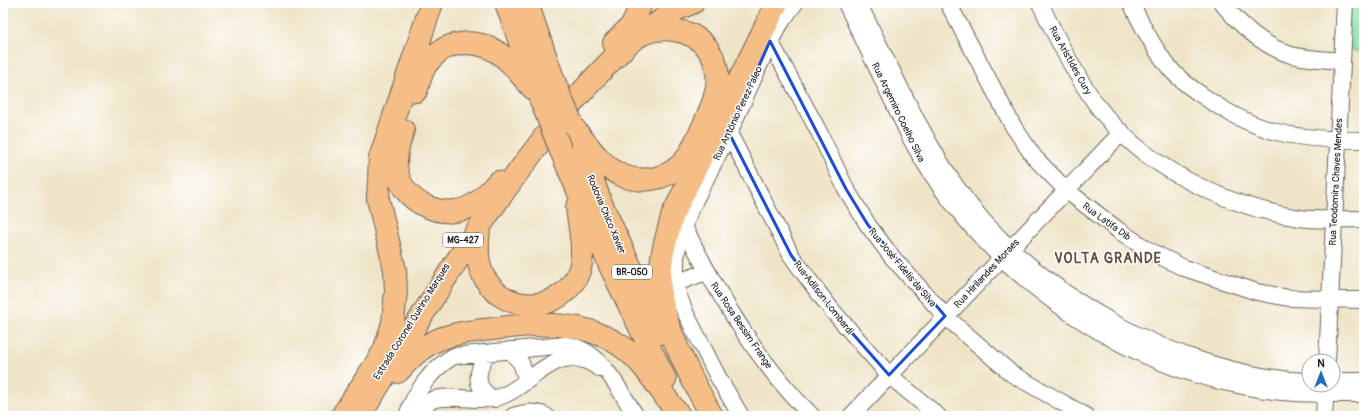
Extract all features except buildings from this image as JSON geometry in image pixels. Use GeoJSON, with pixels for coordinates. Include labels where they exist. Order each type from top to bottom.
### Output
{"type":"FeatureCollection","features":[{"type":"Feature","properties":{"kind":"highway"},"geometry":{"type":"LineString","coordinates":[[342,416],[384,351],[393,323],[396,292],[395,270],[378,199],[380,158],[432,3]]}},
{"type":"Feature","properties":{"kind":"highway","name":"Rodovia Chico Xavier"},"geometry":{"type":"LineString","coordinates":[[506,3],[546,85],[572,124],[601,203],[648,309],[692,393],[708,416]]}},
{"type":"Feature","properties":{"kind":"highway","name":"Rodovia Chico Xavier"},"geometry":{"type":"LineString","coordinates":[[527,3],[561,151],[636,323],[686,416]]}},
{"type":"Feature","properties":{"kind":"highway"},"geometry":{"type":"LineString","coordinates":[[498,182],[469,208],[454,210],[429,208],[420,203],[406,190],[397,172],[396,152],[426,65],[449,47],[458,43],[479,44],[490,47],[505,58],[526,83],[546,85],[539,3]]}},
{"type":"Feature","properties":{"kind":"highway"},"geometry":{"type":"LineString","coordinates":[[572,124],[601,161],[609,168],[617,174],[635,179],[650,179],[664,175],[674,170],[688,156],[716,97],[718,76],[713,58],[701,42],[683,32],[664,28],[634,31],[640,3]]}},
{"type":"Feature","properties":{"kind":"highway"},"geometry":{"type":"LineString","coordinates":[[712,416],[692,377],[664,310],[660,290],[663,250],[673,214],[777,3]]}},
{"type":"Feature","properties":{"kind":"highway","name":"MG-427"},"geometry":{"type":"LineString","coordinates":[[588,76],[634,31]]}},
{"type":"Feature","properties":{"kind":"highway","name":"Estrada Coronel Quirino Marques"},"geometry":{"type":"LineString","coordinates":[[358,414],[498,182],[532,137],[588,76]]}},
{"type":"Feature","properties":{"kind":"highway","name":"Estrada Coronel Quirino Marques"},"geometry":{"type":"LineString","coordinates":[[358,414],[479,228],[588,76]]}},
{"type":"Feature","properties":{"kind":"highway"},"geometry":{"type":"LineString","coordinates":[[479,228],[478,246],[480,268],[490,286],[498,294],[509,301],[530,305],[554,300],[564,293],[573,283],[579,271],[581,239],[575,184]]}},
{"type":"Feature","properties":{"kind":"highway"},"geometry":{"type":"LineString","coordinates":[[358,414],[410,358],[433,342],[464,332],[536,324],[559,324],[595,332],[624,348],[647,370],[680,416]]}},
{"type":"Feature","properties":{"kind":"main road","name":"MG-427"},"geometry":{"type":"LineString","coordinates":[[634,31],[651,3]]}},
{"type":"Feature","properties":{"kind":"main road","name":"MG-427"},"geometry":{"type":"LineString","coordinates":[[634,31],[694,3]]}},
{"type":"Feature","properties":{"kind":"street","name":"Rua Antônio Perez Paleo"},"geometry":{"type":"LineString","coordinates":[[741,416],[718,377],[685,312],[678,294],[676,283],[676,258],[684,226],[729,133],[770,41],[795,3]]}},
{"type":"Feature","properties":{"kind":"street","name":"Rua Argemiro Coelho Silva"},"geometry":{"type":"LineString","coordinates":[[846,3],[924,163],[946,194],[1060,307],[1116,341],[1148,356],[1195,374],[1247,387],[1293,393],[1301,392]]}},
{"type":"Feature","properties":{"kind":"street","name":"Rua Argemiro Coelho Silva"},"geometry":{"type":"LineString","coordinates":[[858,3],[941,163],[958,189],[1005,253],[1099,315],[1153,343],[1222,368],[1289,380],[1301,381]]}},
{"type":"Feature","properties":{"kind":"street","name":"Rua Latifa Dib"},"geometry":{"type":"LineString","coordinates":[[948,3],[1012,126],[1034,157],[1066,190],[1118,230],[1148,250],[1184,268],[1257,292],[1289,298],[1364,300]]}},
{"type":"Feature","properties":{"kind":"street","name":"Rua Aristídes Cury"},"geometry":{"type":"LineString","coordinates":[[1040,3],[1076,73],[1096,104],[1122,132],[1165,166],[1215,194],[1270,212],[1302,218],[1364,219]]}},
{"type":"Feature","properties":{"kind":"street"},"geometry":{"type":"LineString","coordinates":[[1132,3],[1146,31],[1169,67],[1192,89],[1220,109],[1259,128],[1291,136],[1310,139],[1364,140]]}},
{"type":"Feature","properties":{"kind":"street"},"geometry":{"type":"LineString","coordinates":[[1222,3],[1234,18],[1258,38],[1291,55],[1341,61]]}},
{"type":"Feature","properties":{"kind":"street","name":"Rua Teodomira Chaves Mendes"},"geometry":{"type":"LineString","coordinates":[[1327,353],[1345,3]]}},
{"type":"Feature","properties":{"kind":"street","name":"Rua José Fidelis da Silva"},"geometry":{"type":"LineString","coordinates":[[770,41],[819,132],[846,189],[868,225],[892,256],[944,316],[1012,374],[1086,416]]}},
{"type":"Feature","properties":{"kind":"street","name":"Rua Hirilandes Moraes"},"geometry":{"type":"LineString","coordinates":[[851,416],[944,316],[1122,132]]}},
{"type":"Feature","properties":{"kind":"street","name":"Rua Adilson Lombardi"},"geometry":{"type":"LineString","coordinates":[[729,133],[792,255],[831,308],[889,375],[938,416]]}},
{"type":"Feature","properties":{"kind":"street","name":"Rua Rosa Bessim Frange"},"geometry":{"type":"LineString","coordinates":[[684,226],[706,272],[764,360],[812,416]]}},
{"type":"Feature","properties":{"kind":"street"},"geometry":{"type":"LineString","coordinates":[[676,283],[706,272]]}},
{"type":"Feature","properties":{"kind":"street"},"geometry":{"type":"LineString","coordinates":[[406,416],[423,386],[432,374],[446,360],[461,355],[574,346],[590,352],[610,376],[636,416]]}},
{"type":"Feature","properties":{"kind":"street"},"geometry":{"type":"LineString","coordinates":[[510,350],[516,355],[521,363],[527,381]]}},
{"type":"Feature","properties":{"kind":"street"},"geometry":{"type":"LineString","coordinates":[[487,353],[479,368],[478,378],[486,393],[494,399]]}},
{"type":"Feature","properties":{"kind":"street"},"geometry":{"type":"LineString","coordinates":[[413,416],[427,404],[437,399],[494,399],[508,394],[548,365],[571,359],[596,366],[610,376]]}},
{"type":"Feature","properties":{"kind":"street","name":"Rua Argemiro Coelho Silva"},"geometry":{"type":"LineString","coordinates":[[1341,385],[1364,381]]}},
{"type":"Feature","properties":{"kind":"street","name":"Rua Argemiro Coelho Silva"},"geometry":{"type":"LineString","coordinates":[[1341,390],[1364,394]]}},
{"type":"Feature","properties":{"kind":"street"},"geometry":{"type":"LineString","coordinates":[[1324,416],[1327,393]]}},
{"type":"Feature","properties":{"kind":"street"},"geometry":{"type":"LineString","coordinates":[[513,416],[526,412],[534,412],[546,416]]}},
{"type":"Feature","properties":{"kind":"highlighted area"},"geometry":{"type":"Polygon","coordinates":[[[770,41],[846,189],[868,225],[945,316],[889,375],[831,309],[791,255],[729,133],[770,41]]]}},
{"type":"Feature","properties":{"kind":"green space"},"geometry":{"type":"Polygon","coordinates":[[[1349,3],[1364,3],[1364,54],[1347,48],[1349,3]]]}},
{"type":"Feature","properties":{"kind":"district","name":"VOLTA GRANDE"},"geometry":{"type":"Point","coordinates":[1108,258]}}]}
